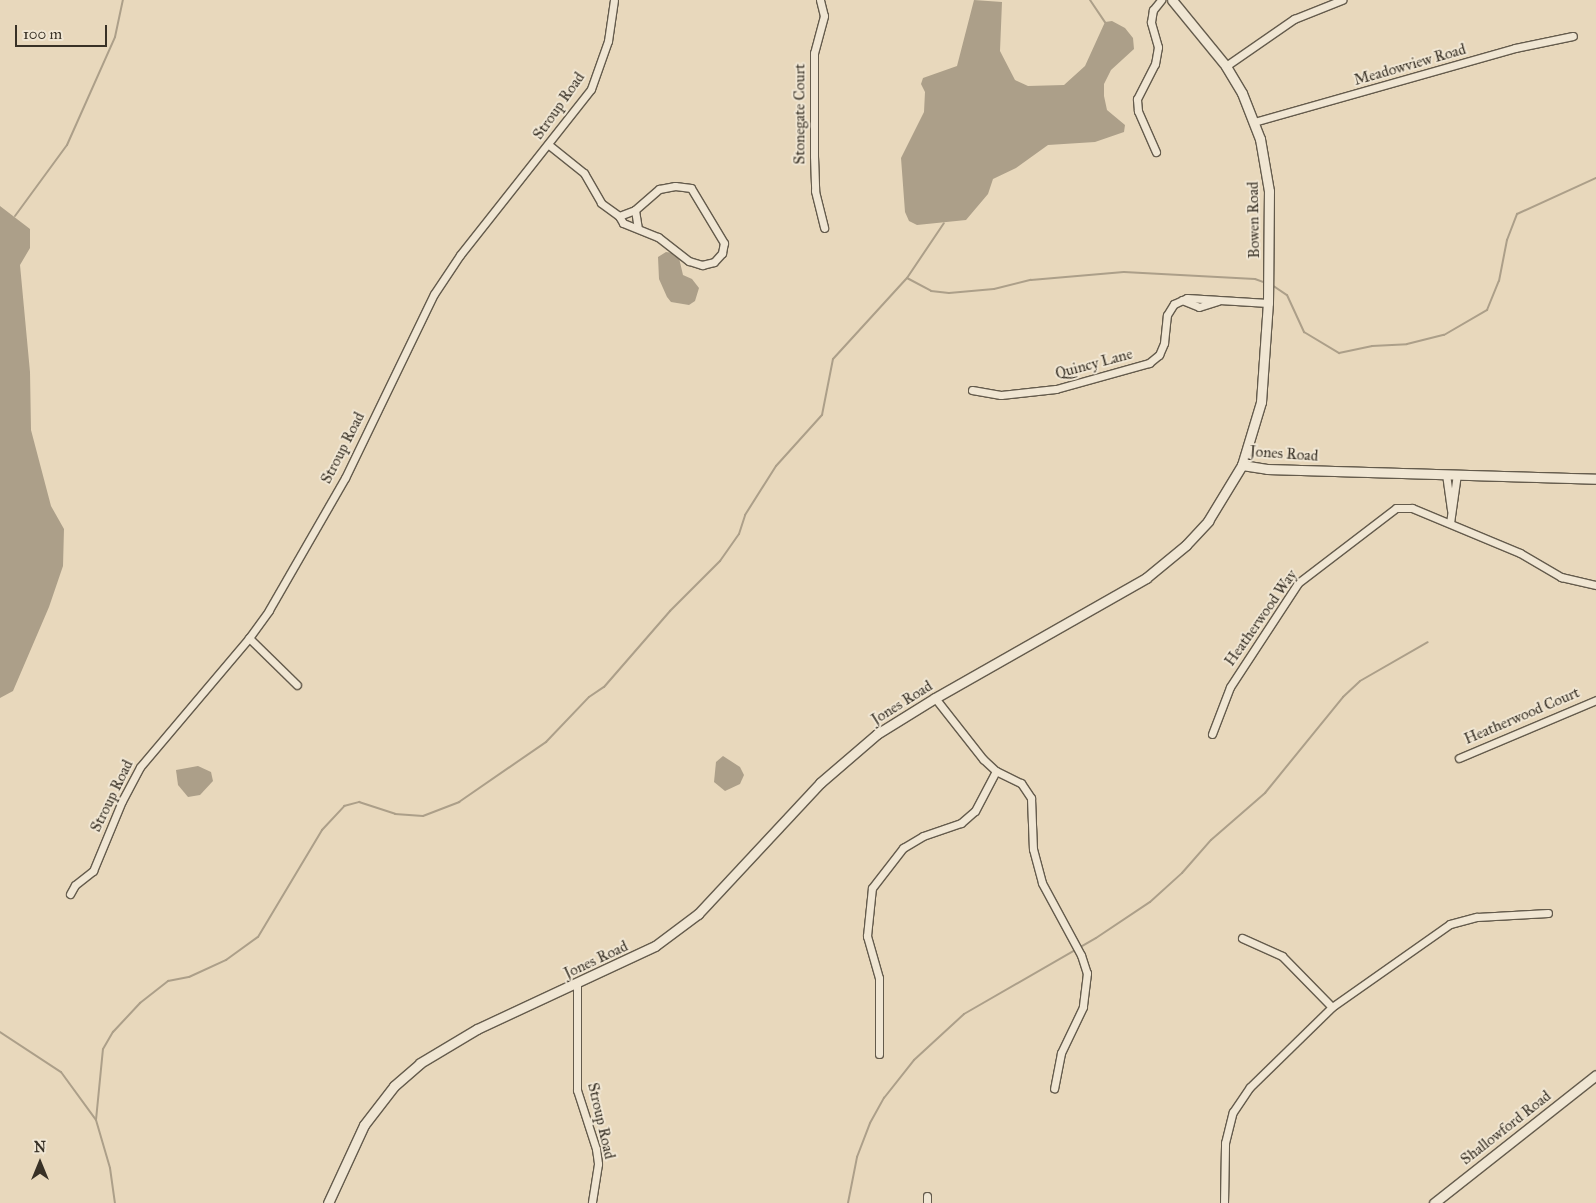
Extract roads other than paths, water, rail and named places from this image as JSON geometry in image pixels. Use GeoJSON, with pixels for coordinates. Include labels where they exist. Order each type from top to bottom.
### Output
{"type":"FeatureCollection","features":[{"type":"Feature","properties":{"kind":"street","name":"Stroup Road"},"geometry":{"type":"LineString","coordinates":[[70,894],[75,885],[93,871],[122,801],[140,767],[250,638],[345,478],[434,294],[460,255],[581,103],[597,75],[608,41],[614,0]]}},
{"type":"Feature","properties":{"kind":"street","name":"Stonegate Court"},"geometry":{"type":"LineString","coordinates":[[820,0],[824,16],[814,53],[814,156],[815,191],[824,228]]}},
{"type":"Feature","properties":{"kind":"street"},"geometry":{"type":"LineString","coordinates":[[1156,152],[1138,111],[1137,99],[1155,64],[1158,47],[1151,22],[1153,10],[1161,0]]}},
{"type":"Feature","properties":{"kind":"street","name":"Bowen Road"},"geometry":{"type":"LineString","coordinates":[[1172,0],[1226,66],[1254,122],[1269,191],[1268,303],[1261,402],[1242,465]]}},
{"type":"Feature","properties":{"kind":"street"},"geometry":{"type":"LineString","coordinates":[[1226,66],[1294,19],[1342,0]]}},
{"type":"Feature","properties":{"kind":"street","name":"Meadowview Road"},"geometry":{"type":"LineString","coordinates":[[1254,122],[1515,48],[1573,36]]}},
{"type":"Feature","properties":{"kind":"street"},"geometry":{"type":"LineString","coordinates":[[549,145],[584,173],[601,203],[619,216],[622,223],[658,237],[689,261],[702,265],[714,262],[722,253],[724,243],[691,188],[674,186],[659,190],[635,210],[619,216]]}},
{"type":"Feature","properties":{"kind":"street"},"geometry":{"type":"LineString","coordinates":[[635,210],[638,228]]}},
{"type":"Feature","properties":{"kind":"street","name":"Quincy Lane"},"geometry":{"type":"LineString","coordinates":[[972,390],[1001,395],[1056,389],[1149,363],[1159,355],[1164,343],[1167,315],[1174,304],[1182,300],[1199,307],[1218,301],[1268,303]]}},
{"type":"Feature","properties":{"kind":"street","name":"Jones Road"},"geometry":{"type":"LineString","coordinates":[[328,1203],[364,1124],[406,1074],[450,1043],[643,953],[677,930],[716,895],[820,783],[877,734],[935,698],[1131,588],[1160,568],[1208,521],[1242,465],[1267,469],[1596,479]]}},
{"type":"Feature","properties":{"kind":"street"},"geometry":{"type":"LineString","coordinates":[[1446,474],[1445,489],[1451,510]]}},
{"type":"Feature","properties":{"kind":"street"},"geometry":{"type":"LineString","coordinates":[[1457,474],[1450,523],[1472,535],[1520,553],[1561,577],[1596,585]]}},
{"type":"Feature","properties":{"kind":"street","name":"Heatherwood Way"},"geometry":{"type":"LineString","coordinates":[[1212,734],[1230,687],[1305,576],[1396,508],[1412,508],[1450,523]]}},
{"type":"Feature","properties":{"kind":"street"},"geometry":{"type":"LineString","coordinates":[[250,638],[297,685]]}},
{"type":"Feature","properties":{"kind":"street"},"geometry":{"type":"LineString","coordinates":[[935,698],[966,741],[996,771],[1021,783],[1031,798],[1033,849],[1042,883],[1081,955],[1087,973],[1083,1007],[1063,1046],[1054,1088]]}},
{"type":"Feature","properties":{"kind":"street","name":"Heatherwood Court"},"geometry":{"type":"LineString","coordinates":[[1459,758],[1596,700]]}},
{"type":"Feature","properties":{"kind":"street"},"geometry":{"type":"LineString","coordinates":[[879,1054],[879,978],[867,936],[872,888],[903,848],[923,836],[961,822],[976,811],[996,771]]}},
{"type":"Feature","properties":{"kind":"street"},"geometry":{"type":"LineString","coordinates":[[1224,1203],[1224,1143],[1233,1112],[1250,1087],[1332,1007],[1450,924],[1477,917],[1548,913]]}},
{"type":"Feature","properties":{"kind":"street"},"geometry":{"type":"LineString","coordinates":[[1242,938],[1282,956],[1332,1007]]}},
{"type":"Feature","properties":{"kind":"street","name":"Stroup Road"},"geometry":{"type":"LineString","coordinates":[[577,984],[577,1090],[596,1149],[598,1164],[592,1203]]}},
{"type":"Feature","properties":{"kind":"street","name":"Shallowford Road"},"geometry":{"type":"LineString","coordinates":[[1434,1203],[1596,1076]]}},
{"type":"Feature","properties":{"kind":"waterway"},"geometry":{"type":"LineString","coordinates":[[15,216],[67,145],[115,37],[123,0]]}},
{"type":"Feature","properties":{"kind":"waterway"},"geometry":{"type":"LineString","coordinates":[[1090,0],[1105,22]]}},
{"type":"Feature","properties":{"kind":"waterway"},"geometry":{"type":"LineString","coordinates":[[1272,285],[1287,295],[1304,332],[1339,353],[1372,346],[1407,344],[1444,335],[1487,310],[1499,281],[1507,240],[1517,214],[1596,178]]}},
{"type":"Feature","properties":{"kind":"waterway"},"geometry":{"type":"LineString","coordinates":[[96,1120],[103,1049],[113,1032],[140,1003],[168,981],[189,977],[226,960],[258,937],[322,830],[344,806],[359,802],[395,814],[423,816],[459,802],[546,742],[589,697],[604,687],[670,611],[720,561],[739,534],[745,515],[776,466],[822,415],[833,359],[907,278],[944,223]]}},
{"type":"Feature","properties":{"kind":"waterway"},"geometry":{"type":"LineString","coordinates":[[907,278],[931,291],[949,293],[994,289],[1031,280],[1124,272],[1255,279],[1266,283]]}},
{"type":"Feature","properties":{"kind":"waterway"},"geometry":{"type":"LineString","coordinates":[[848,1203],[857,1157],[870,1123],[884,1098],[914,1060],[964,1014],[1096,938],[1150,902],[1182,873],[1211,840],[1265,793],[1343,697],[1360,681],[1428,642]]}},
{"type":"Feature","properties":{"kind":"waterway"},"geometry":{"type":"LineString","coordinates":[[0,1032],[61,1072],[96,1120],[110,1168],[115,1203]]}}]}
